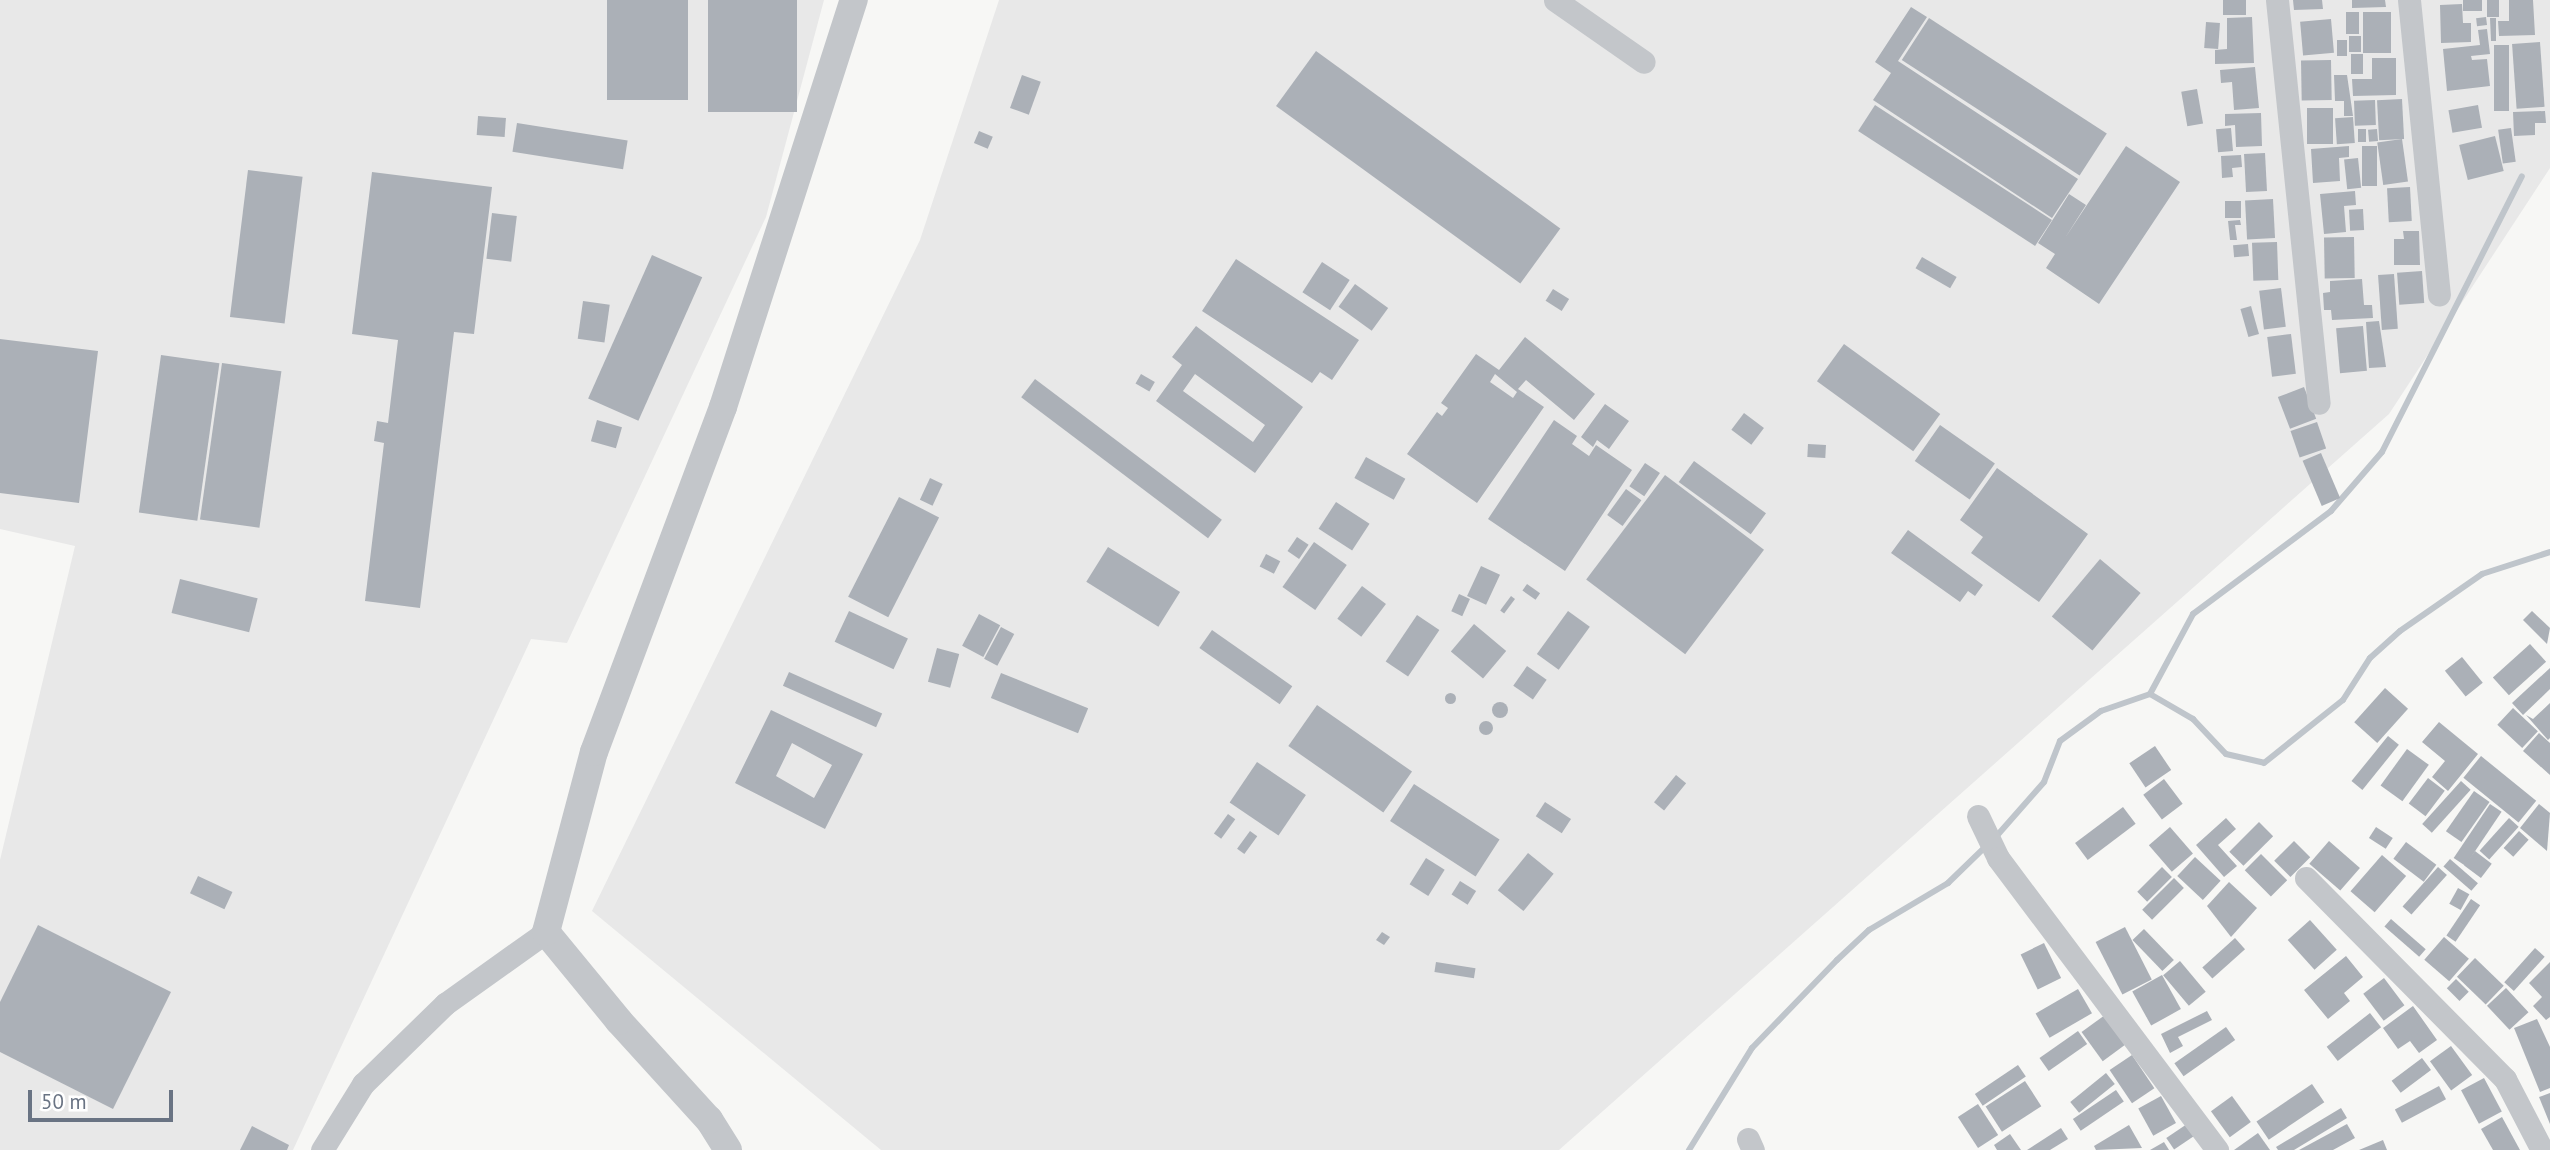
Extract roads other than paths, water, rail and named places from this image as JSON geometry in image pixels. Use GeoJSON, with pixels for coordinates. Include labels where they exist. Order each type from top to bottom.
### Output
{"type":"FeatureCollection","features":[{"type":"Feature","properties":{"kind":"street"},"geometry":{"type":"LineString","coordinates":[[322,1150],[363,1084],[444,1004],[547,932],[594,752],[723,407],[854,0]]}},
{"type":"Feature","properties":{"kind":"street"},"geometry":{"type":"LineString","coordinates":[[1555,0],[1644,62]]}},
{"type":"Feature","properties":{"kind":"street"},"geometry":{"type":"LineString","coordinates":[[2277,0],[2319,403]]}},
{"type":"Feature","properties":{"kind":"street"},"geometry":{"type":"LineString","coordinates":[[2409,0],[2439,294]]}},
{"type":"Feature","properties":{"kind":"street"},"geometry":{"type":"LineString","coordinates":[[1978,816],[1998,858],[2217,1150]]}},
{"type":"Feature","properties":{"kind":"street"},"geometry":{"type":"LineString","coordinates":[[2306,878],[2505,1079],[2542,1150]]}},
{"type":"Feature","properties":{"kind":"street"},"geometry":{"type":"LineString","coordinates":[[547,932],[619,1021],[709,1120],[728,1150]]}},
{"type":"Feature","properties":{"kind":"waterway"},"geometry":{"type":"LineString","coordinates":[[2150,694],[2193,614],[2331,511],[2382,452],[2522,176]]}},
{"type":"Feature","properties":{"kind":"waterway"},"geometry":{"type":"LineString","coordinates":[[1994,839],[2044,782],[2060,741],[2101,711],[2150,694],[2193,719],[2226,754],[2264,763],[2343,700],[2370,658],[2400,631],[2482,574],[2550,552]]}},
{"type":"Feature","properties":{"kind":"waterway"},"geometry":{"type":"LineString","coordinates":[[1689,1150],[1752,1048],[1837,960],[1869,930],[1948,883],[1986,846]]}}]}
